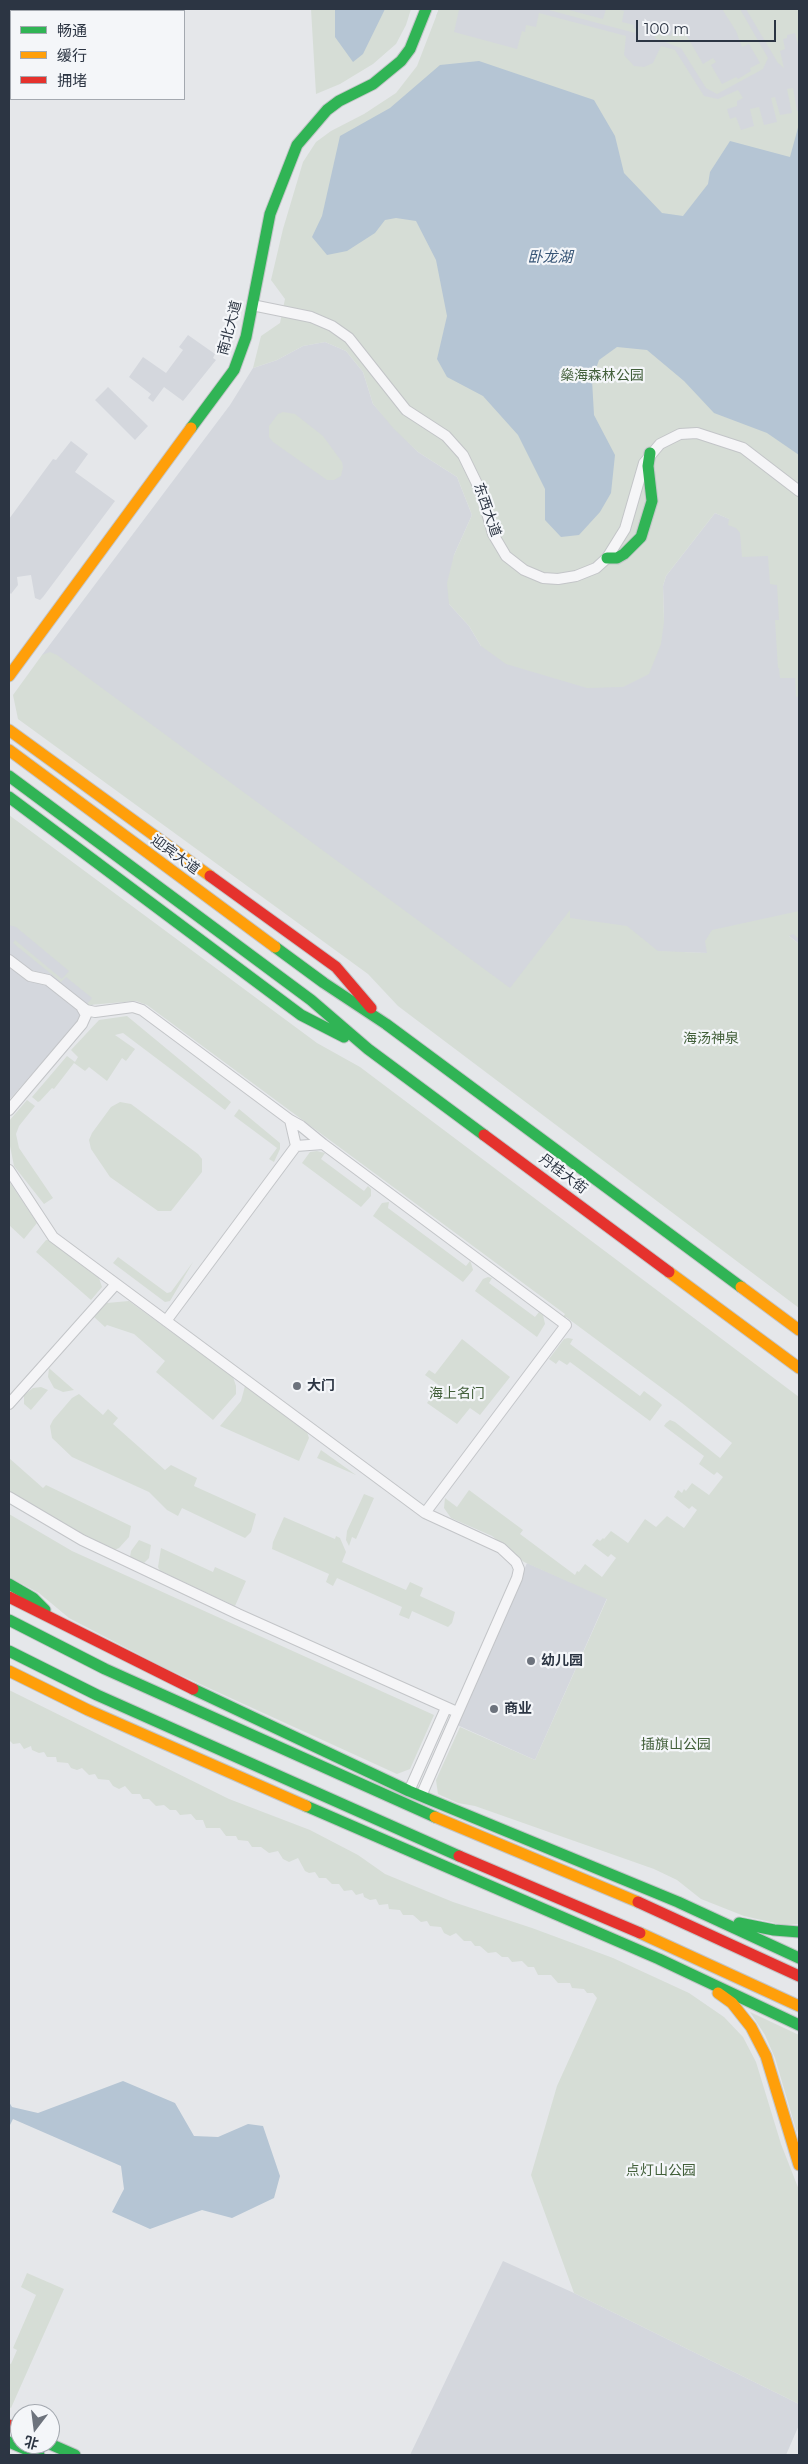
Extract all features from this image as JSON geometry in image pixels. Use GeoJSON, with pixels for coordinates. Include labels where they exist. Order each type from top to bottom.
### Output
{"type":"FeatureCollection","features":[{"type":"Feature","properties":{"kind":"main road","name":"南北大道"},"geometry":{"type":"LineString","coordinates":[[9,676],[234,370],[246,337],[270,214],[297,145],[327,110],[339,101],[380,78],[401,61],[410,49],[426,9]]}},
{"type":"Feature","properties":{"kind":"main road"},"geometry":{"type":"LineString","coordinates":[[607,558],[617,558],[624,554],[641,537],[652,501],[648,466],[650,453]]}},
{"type":"Feature","properties":{"kind":"main road"},"geometry":{"type":"LineString","coordinates":[[9,730],[336,967],[386,1024]]}},
{"type":"Feature","properties":{"kind":"main road"},"geometry":{"type":"LineString","coordinates":[[9,742],[32,746]]}},
{"type":"Feature","properties":{"kind":"main road","name":"迎宾大道"},"geometry":{"type":"LineString","coordinates":[[9,750],[324,983]]}},
{"type":"Feature","properties":{"kind":"main road","name":"丹桂大街"},"geometry":{"type":"LineString","coordinates":[[9,776],[311,1000],[368,1049],[799,1368]]}},
{"type":"Feature","properties":{"kind":"main road"},"geometry":{"type":"LineString","coordinates":[[9,798],[301,1015],[368,1049]]}},
{"type":"Feature","properties":{"kind":"main road","name":"丹桂大街"},"geometry":{"type":"LineString","coordinates":[[324,983],[386,1024],[799,1330]]}},
{"type":"Feature","properties":{"kind":"main road"},"geometry":{"type":"LineString","coordinates":[[9,1584],[33,1598],[57,1622]]}},
{"type":"Feature","properties":{"kind":"main road"},"geometry":{"type":"LineString","coordinates":[[9,1597],[262,1723],[409,1791],[710,1916],[799,1958]]}},
{"type":"Feature","properties":{"kind":"main road"},"geometry":{"type":"LineString","coordinates":[[9,1620],[105,1669],[459,1828],[676,1918],[799,1976]]}},
{"type":"Feature","properties":{"kind":"main road"},"geometry":{"type":"LineString","coordinates":[[9,1651],[97,1695],[404,1834],[666,1944],[799,2006]]}},
{"type":"Feature","properties":{"kind":"main road"},"geometry":{"type":"LineString","coordinates":[[105,1669],[262,1723]]}},
{"type":"Feature","properties":{"kind":"main road"},"geometry":{"type":"LineString","coordinates":[[9,1671],[88,1710],[693,1975],[799,2025]]}},
{"type":"Feature","properties":{"kind":"main road"},"geometry":{"type":"LineString","coordinates":[[88,1710],[223,1752]]}},
{"type":"Feature","properties":{"kind":"main road"},"geometry":{"type":"LineString","coordinates":[[325,1752],[459,1828]]}},
{"type":"Feature","properties":{"kind":"main road"},"geometry":{"type":"LineString","coordinates":[[404,1834],[559,1917]]}},
{"type":"Feature","properties":{"kind":"main road"},"geometry":{"type":"LineString","coordinates":[[710,1916],[774,1930],[799,1932]]}},
{"type":"Feature","properties":{"kind":"main road"},"geometry":{"type":"LineString","coordinates":[[693,1975],[732,2003],[751,2027],[766,2056],[799,2165]]}},
{"type":"Feature","properties":{"kind":"main road"},"geometry":{"type":"LineString","coordinates":[[9,2442],[39,2455]]}},
{"type":"Feature","properties":{"kind":"main road"},"geometry":{"type":"LineString","coordinates":[[60,2448],[75,2455]]}},
{"type":"Feature","properties":{"kind":"street","name":"东西大道"},"geometry":{"type":"LineString","coordinates":[[252,305],[311,317],[332,326],[349,338],[406,410],[446,436],[463,455],[482,492],[493,534],[500,547],[506,556],[524,570],[543,578],[558,579],[596,568],[607,558],[625,529],[640,473],[650,453],[660,444],[680,434],[697,433],[743,448],[799,491]]}},
{"type":"Feature","properties":{"kind":"street"},"geometry":{"type":"LineString","coordinates":[[9,960],[30,976],[52,982],[82,1008],[86,1015],[82,1024]]}},
{"type":"Feature","properties":{"kind":"street"},"geometry":{"type":"LineString","coordinates":[[82,1008],[95,1012],[133,1007],[142,1010],[290,1120],[301,1126],[566,1325],[425,1513]]}},
{"type":"Feature","properties":{"kind":"street"},"geometry":{"type":"LineString","coordinates":[[9,1110],[82,1024],[95,1012]]}},
{"type":"Feature","properties":{"kind":"street"},"geometry":{"type":"LineString","coordinates":[[290,1120],[296,1146]]}},
{"type":"Feature","properties":{"kind":"street"},"geometry":{"type":"LineString","coordinates":[[166,1321],[296,1146],[323,1144]]}},
{"type":"Feature","properties":{"kind":"street"},"geometry":{"type":"LineString","coordinates":[[10,1174],[53,1237],[425,1513],[501,1548],[514,1558],[518,1569],[517,1578],[421,1796]]}},
{"type":"Feature","properties":{"kind":"street"},"geometry":{"type":"LineString","coordinates":[[9,1404],[116,1284]]}},
{"type":"Feature","properties":{"kind":"street"},"geometry":{"type":"LineString","coordinates":[[9,1497],[82,1540],[238,1614],[457,1712]]}},
{"type":"Feature","properties":{"kind":"street"},"geometry":{"type":"LineString","coordinates":[[409,1791],[446,1708]]}},
{"type":"Feature","properties":{"kind":"shaded area"},"geometry":{"type":"Polygon","coordinates":[[[439,9],[799,9],[799,124],[790,151],[469,51],[436,16],[439,9]]]}},
{"type":"Feature","properties":{"kind":"shaded area"},"geometry":{"type":"Polygon","coordinates":[[[188,335],[215,354],[213,358],[216,360],[183,401],[164,387],[153,402],[148,398],[151,394],[129,377],[143,357],[166,373],[183,350],[179,347],[188,335]]]}},
{"type":"Feature","properties":{"kind":"shaded area"},"geometry":{"type":"Polygon","coordinates":[[[325,342],[346,351],[363,372],[373,404],[418,452],[457,477],[472,515],[454,555],[449,604],[469,626],[481,646],[664,622],[663,586],[666,576],[715,513],[746,526],[799,584],[799,944],[789,936],[707,953],[602,950],[563,920],[506,996],[42,655],[230,405],[253,368],[277,360],[303,346],[325,342]]]}},
{"type":"Feature","properties":{"kind":"shaded area"},"geometry":{"type":"Polygon","coordinates":[[[108,387],[148,426],[135,440],[95,400],[108,387]]]}},
{"type":"Feature","properties":{"kind":"shaded area"},"geometry":{"type":"Polygon","coordinates":[[[71,441],[88,454],[75,472],[115,501],[40,600],[35,598],[31,575],[17,577],[18,585],[11,594],[9,592],[9,519],[53,459],[56,460],[71,441]]]}},
{"type":"Feature","properties":{"kind":"shaded area"},"geometry":{"type":"Polygon","coordinates":[[[9,905],[114,981],[9,1100],[9,905]]]}},
{"type":"Feature","properties":{"kind":"shaded area","name":"幼儿园"},"geometry":{"type":"Polygon","coordinates":[[[527,1563],[607,1598],[535,1760],[455,1724],[527,1563]]]}},
{"type":"Feature","properties":{"kind":"shaded area"},"geometry":{"type":"Polygon","coordinates":[[[503,2261],[574,2293],[799,2404],[799,2425],[786,2455],[410,2455],[503,2261]]]}},
{"type":"Feature","properties":{"kind":"green space"},"geometry":{"type":"Polygon","coordinates":[[[9,9],[92,9],[10,10],[10,47],[9,9]]]}},
{"type":"Feature","properties":{"kind":"green space"},"geometry":{"type":"Polygon","coordinates":[[[311,9],[411,9],[406,25],[396,44],[373,64],[340,84],[316,94],[311,9]]]}},
{"type":"Feature","properties":{"kind":"green space","name":"燊海森林公园"},"geometry":{"type":"Polygon","coordinates":[[[439,9],[459,10],[454,32],[517,49],[522,31],[525,32],[526,25],[536,27],[539,13],[626,36],[624,55],[634,66],[644,67],[653,63],[661,46],[675,50],[704,96],[718,99],[738,90],[743,98],[737,101],[737,106],[727,109],[730,119],[736,117],[741,130],[754,126],[750,109],[759,107],[764,125],[777,122],[771,98],[775,97],[780,115],[792,113],[787,89],[793,88],[797,111],[799,111],[799,696],[796,697],[795,678],[780,678],[775,620],[779,620],[777,585],[770,584],[768,556],[742,557],[740,533],[736,528],[728,525],[729,519],[715,513],[666,576],[663,586],[664,622],[661,644],[649,674],[623,687],[587,688],[506,664],[481,646],[469,626],[449,604],[447,583],[454,555],[472,515],[457,477],[418,452],[394,429],[373,404],[363,372],[346,351],[325,342],[303,346],[277,360],[253,368],[261,336],[280,323],[285,299],[271,280],[283,229],[303,162],[316,142],[331,131],[364,114],[396,93],[417,66],[439,9]]]}},
{"type":"Feature","properties":{"kind":"green space"},"geometry":{"type":"Polygon","coordinates":[[[545,9],[565,9],[603,19],[606,9],[616,9],[624,11],[622,22],[634,25],[633,28],[636,29],[635,33],[545,9]]]}},
{"type":"Feature","properties":{"kind":"green space"},"geometry":{"type":"Polygon","coordinates":[[[722,9],[740,9],[768,58],[763,69],[717,94],[706,88],[681,48],[654,38],[656,34],[660,33],[671,36],[675,24],[681,26],[703,64],[713,58],[716,62],[711,65],[722,84],[736,77],[738,79],[751,71],[750,68],[760,63],[749,44],[742,47],[736,31],[722,9]]]}},
{"type":"Feature","properties":{"kind":"green space"},"geometry":{"type":"Polygon","coordinates":[[[746,9],[799,9],[799,49],[795,33],[787,35],[787,38],[783,39],[785,49],[780,51],[784,68],[778,63],[746,9]]]}},
{"type":"Feature","properties":{"kind":"green space"},"geometry":{"type":"Polygon","coordinates":[[[283,412],[295,414],[323,436],[342,462],[341,476],[334,480],[327,480],[273,442],[269,437],[269,426],[278,414],[283,412]]]}},
{"type":"Feature","properties":{"kind":"green space","name":"海汤神泉"},"geometry":{"type":"Polygon","coordinates":[[[50,652],[57,655],[510,988],[570,910],[570,918],[627,926],[658,951],[707,953],[705,941],[712,930],[799,911],[799,939],[793,934],[789,936],[799,944],[799,1308],[398,1006],[368,974],[18,719],[13,695],[42,655],[50,652]]]}},
{"type":"Feature","properties":{"kind":"green space","name":"插旗山公园"},"geometry":{"type":"Polygon","coordinates":[[[9,815],[317,1043],[360,1067],[799,1397],[799,1924],[784,1925],[744,1916],[701,1899],[677,1880],[654,1869],[475,1806],[458,1803],[438,1794],[436,1780],[460,1727],[535,1760],[607,1599],[524,1562],[492,1536],[451,1518],[444,1508],[445,1498],[457,1507],[469,1490],[523,1530],[520,1534],[575,1575],[585,1564],[602,1577],[616,1558],[611,1554],[608,1557],[592,1545],[597,1539],[600,1541],[604,1539],[611,1531],[628,1543],[645,1519],[656,1527],[667,1516],[684,1528],[697,1510],[692,1506],[689,1509],[674,1497],[678,1490],[682,1493],[684,1489],[686,1491],[692,1483],[709,1495],[723,1477],[717,1472],[714,1475],[699,1464],[704,1456],[664,1426],[666,1423],[670,1420],[675,1422],[720,1458],[732,1443],[682,1403],[566,1317],[563,1317],[565,1314],[147,1005],[136,1001],[89,1005],[87,1004],[92,998],[66,977],[61,982],[13,943],[15,940],[62,979],[69,971],[16,927],[9,925],[9,815]]]}},
{"type":"Feature","properties":{"kind":"green space"},"geometry":{"type":"Polygon","coordinates":[[[127,1016],[231,1102],[225,1110],[123,1033],[115,1035],[135,1049],[126,1061],[122,1058],[107,1081],[89,1067],[85,1071],[74,1063],[54,1089],[52,1088],[40,1101],[38,1102],[32,1097],[67,1056],[75,1062],[78,1057],[71,1050],[99,1020],[127,1016]]]}},
{"type":"Feature","properties":{"kind":"green space"},"geometry":{"type":"Polygon","coordinates":[[[27,1100],[35,1106],[19,1126],[16,1134],[19,1148],[53,1198],[44,1204],[14,1166],[9,1141],[9,1121],[27,1100]]]}},
{"type":"Feature","properties":{"kind":"green space"},"geometry":{"type":"Polygon","coordinates":[[[120,1102],[131,1104],[198,1154],[202,1159],[202,1172],[171,1211],[158,1211],[110,1177],[91,1149],[89,1140],[92,1133],[111,1107],[120,1102]]]}},
{"type":"Feature","properties":{"kind":"green space"},"geometry":{"type":"Polygon","coordinates":[[[239,1109],[280,1143],[280,1149],[274,1162],[269,1159],[277,1148],[234,1116],[239,1109]]]}},
{"type":"Feature","properties":{"kind":"green space"},"geometry":{"type":"Polygon","coordinates":[[[310,1152],[325,1153],[321,1159],[364,1191],[368,1186],[371,1189],[371,1196],[361,1207],[302,1163],[310,1152]]]}},
{"type":"Feature","properties":{"kind":"green space"},"geometry":{"type":"Polygon","coordinates":[[[9,1181],[37,1223],[24,1239],[9,1225],[9,1181]]]}},
{"type":"Feature","properties":{"kind":"green space"},"geometry":{"type":"Polygon","coordinates":[[[389,1202],[388,1208],[466,1266],[470,1261],[473,1270],[463,1282],[373,1216],[382,1203],[389,1202]]]}},
{"type":"Feature","properties":{"kind":"green space"},"geometry":{"type":"Polygon","coordinates":[[[46,1240],[49,1240],[99,1278],[102,1287],[91,1300],[36,1252],[46,1240]]]}},
{"type":"Feature","properties":{"kind":"green space"},"geometry":{"type":"Polygon","coordinates":[[[118,1257],[167,1293],[171,1292],[193,1262],[170,1301],[165,1302],[113,1263],[118,1257]]]}},
{"type":"Feature","properties":{"kind":"green space"},"geometry":{"type":"Polygon","coordinates":[[[492,1278],[489,1283],[535,1317],[539,1312],[543,1315],[545,1324],[537,1337],[475,1291],[483,1279],[492,1278]]]}},
{"type":"Feature","properties":{"kind":"green space"},"geometry":{"type":"Polygon","coordinates":[[[129,1301],[233,1377],[236,1394],[213,1420],[156,1372],[165,1361],[134,1334],[107,1325],[105,1327],[93,1316],[107,1303],[129,1301]]]}},
{"type":"Feature","properties":{"kind":"green space","name":"海上名门"},"geometry":{"type":"Polygon","coordinates":[[[462,1339],[510,1377],[480,1415],[470,1408],[457,1424],[427,1403],[440,1386],[425,1375],[429,1370],[435,1374],[462,1339]]]}},
{"type":"Feature","properties":{"kind":"green space"},"geometry":{"type":"Polygon","coordinates":[[[564,1339],[573,1339],[570,1344],[640,1396],[644,1391],[662,1405],[650,1421],[570,1362],[567,1365],[559,1360],[556,1364],[549,1359],[564,1339]]]}},
{"type":"Feature","properties":{"kind":"green space"},"geometry":{"type":"Polygon","coordinates":[[[49,1368],[74,1390],[63,1392],[54,1388],[48,1377],[49,1368]]]}},
{"type":"Feature","properties":{"kind":"green space"},"geometry":{"type":"Polygon","coordinates":[[[245,1386],[307,1432],[309,1438],[299,1461],[220,1426],[241,1401],[245,1386]]]}},
{"type":"Feature","properties":{"kind":"green space"},"geometry":{"type":"Polygon","coordinates":[[[41,1387],[48,1390],[31,1410],[24,1404],[24,1395],[33,1388],[41,1387]]]}},
{"type":"Feature","properties":{"kind":"green space"},"geometry":{"type":"Polygon","coordinates":[[[79,1394],[103,1415],[108,1409],[118,1418],[113,1424],[165,1470],[171,1465],[197,1478],[194,1486],[256,1514],[251,1532],[245,1538],[182,1508],[178,1516],[167,1510],[149,1492],[72,1457],[52,1438],[50,1426],[72,1398],[79,1394]]]}},
{"type":"Feature","properties":{"kind":"green space"},"geometry":{"type":"Polygon","coordinates":[[[321,1450],[356,1475],[317,1458],[321,1450]]]}},
{"type":"Feature","properties":{"kind":"green space"},"geometry":{"type":"Polygon","coordinates":[[[9,1458],[43,1488],[46,1485],[131,1526],[129,1537],[119,1548],[114,1550],[79,1534],[9,1492],[9,1458]]]}},
{"type":"Feature","properties":{"kind":"green space"},"geometry":{"type":"Polygon","coordinates":[[[364,1494],[374,1498],[356,1539],[352,1537],[349,1546],[346,1540],[347,1531],[364,1494]]]}},
{"type":"Feature","properties":{"kind":"green space"},"geometry":{"type":"Polygon","coordinates":[[[9,1514],[72,1551],[434,1715],[410,1769],[397,1774],[165,1668],[69,1618],[39,1593],[9,1577],[9,1514]]]}},
{"type":"Feature","properties":{"kind":"green space"},"geometry":{"type":"Polygon","coordinates":[[[284,1517],[335,1539],[336,1536],[340,1538],[346,1552],[342,1562],[406,1590],[410,1582],[423,1588],[420,1596],[455,1612],[452,1623],[448,1627],[412,1611],[409,1619],[399,1615],[402,1607],[337,1578],[333,1586],[326,1582],[329,1574],[272,1549],[273,1542],[284,1517]]]}},
{"type":"Feature","properties":{"kind":"green space"},"geometry":{"type":"Polygon","coordinates":[[[139,1540],[151,1545],[149,1558],[144,1563],[130,1557],[131,1551],[139,1540]]]}},
{"type":"Feature","properties":{"kind":"green space"},"geometry":{"type":"Polygon","coordinates":[[[161,1548],[213,1572],[215,1567],[246,1581],[235,1606],[160,1571],[158,1567],[161,1548]]]}},
{"type":"Feature","properties":{"kind":"green space","name":"点灯山公园"},"geometry":{"type":"Polygon","coordinates":[[[9,1690],[229,1799],[310,1830],[358,1855],[385,1874],[453,1902],[532,1928],[613,1958],[689,1993],[724,2017],[743,2037],[756,2062],[781,2144],[799,2190],[799,2404],[574,2293],[531,2175],[557,2086],[597,1998],[593,1993],[587,1993],[584,1989],[572,1988],[570,1983],[558,1983],[551,1975],[538,1975],[534,1967],[528,1967],[522,1961],[512,1962],[508,1957],[502,1957],[496,1952],[488,1953],[480,1946],[475,1946],[471,1941],[464,1941],[456,1933],[450,1936],[444,1933],[441,1927],[430,1926],[427,1921],[421,1922],[413,1915],[403,1915],[400,1910],[389,1909],[388,1904],[379,1905],[376,1899],[370,1900],[364,1897],[363,1893],[356,1895],[352,1890],[344,1891],[339,1884],[332,1884],[326,1878],[319,1878],[315,1872],[309,1873],[305,1871],[298,1858],[289,1862],[283,1859],[278,1851],[269,1853],[261,1847],[252,1847],[248,1841],[238,1840],[236,1836],[226,1836],[220,1828],[206,1828],[203,1820],[196,1820],[191,1814],[180,1815],[176,1810],[170,1810],[164,1805],[156,1806],[149,1799],[143,1799],[140,1794],[132,1794],[125,1786],[119,1789],[113,1786],[109,1780],[98,1779],[95,1774],[89,1775],[82,1768],[77,1770],[71,1768],[68,1763],[57,1762],[56,1757],[47,1757],[44,1752],[39,1753],[32,1750],[31,1746],[24,1749],[20,1743],[13,1744],[9,1740],[9,1690]]]}},
{"type":"Feature","properties":{"kind":"green space"},"geometry":{"type":"Polygon","coordinates":[[[750,2012],[799,2035],[799,2124],[797,2133],[775,2058],[765,2035],[750,2012]]]}},
{"type":"Feature","properties":{"kind":"green space"},"geometry":{"type":"Polygon","coordinates":[[[27,2273],[64,2289],[10,2408],[9,2363],[11,2364],[17,2350],[13,2348],[36,2295],[21,2287],[27,2273]]]}},
{"type":"Feature","properties":{"kind":"water"},"geometry":{"type":"Polygon","coordinates":[[[335,9],[385,9],[363,54],[353,62],[335,37],[335,9]]]}},
{"type":"Feature","properties":{"kind":"water","name":"卧龙湖"},"geometry":{"type":"Polygon","coordinates":[[[479,61],[594,100],[615,136],[624,173],[662,213],[683,216],[708,184],[710,172],[730,141],[790,157],[799,124],[799,455],[767,433],[714,413],[684,381],[647,350],[617,347],[599,360],[592,380],[594,415],[615,455],[611,493],[600,512],[579,535],[561,537],[545,520],[545,489],[518,435],[483,396],[447,377],[437,359],[447,316],[436,260],[416,221],[396,218],[385,220],[375,233],[347,251],[327,255],[312,237],[322,216],[340,136],[390,108],[440,65],[479,61]]]}},
{"type":"Feature","properties":{"kind":"water"},"geometry":{"type":"Polygon","coordinates":[[[123,2081],[175,2103],[194,2136],[218,2137],[248,2124],[263,2126],[280,2176],[274,2198],[232,2218],[202,2210],[150,2229],[112,2212],[124,2189],[121,2166],[13,2119],[9,2127],[9,2102],[12,2107],[38,2113],[123,2081]]]}},
{"type":"Feature","properties":{"kind":"traffic: fast"},"geometry":{"type":"LineString","coordinates":[[191,428],[234,370],[246,337],[270,214],[297,145],[327,110],[339,101],[373,84],[401,61],[410,49],[426,9]]}},
{"type":"Feature","properties":{"kind":"traffic: fast"},"geometry":{"type":"LineString","coordinates":[[607,558],[617,558],[624,554],[641,537],[652,501],[648,466],[650,453]]}},
{"type":"Feature","properties":{"kind":"traffic: fast"},"geometry":{"type":"LineString","coordinates":[[9,776],[311,1000],[368,1049],[484,1135]]}},
{"type":"Feature","properties":{"kind":"traffic: fast"},"geometry":{"type":"LineString","coordinates":[[9,797],[301,1015],[344,1037]]}},
{"type":"Feature","properties":{"kind":"traffic: fast"},"geometry":{"type":"LineString","coordinates":[[275,947],[324,983],[386,1024],[741,1287]]}},
{"type":"Feature","properties":{"kind":"traffic: fast"},"geometry":{"type":"LineString","coordinates":[[9,1584],[33,1598],[45,1610]]}},
{"type":"Feature","properties":{"kind":"traffic: fast"},"geometry":{"type":"LineString","coordinates":[[9,1620],[105,1669],[435,1817]]}},
{"type":"Feature","properties":{"kind":"traffic: fast"},"geometry":{"type":"LineString","coordinates":[[9,1651],[97,1695],[459,1856]]}},
{"type":"Feature","properties":{"kind":"traffic: fast"},"geometry":{"type":"LineString","coordinates":[[193,1689],[409,1791],[678,1902],[799,1958]]}},
{"type":"Feature","properties":{"kind":"traffic: fast"},"geometry":{"type":"LineString","coordinates":[[306,1806],[659,1959],[799,2025]]}},
{"type":"Feature","properties":{"kind":"traffic: fast"},"geometry":{"type":"LineString","coordinates":[[739,1923],[774,1930],[799,1932]]}},
{"type":"Feature","properties":{"kind":"traffic: fast"},"geometry":{"type":"LineString","coordinates":[[9,2442],[39,2455]]}},
{"type":"Feature","properties":{"kind":"traffic: fast"},"geometry":{"type":"LineString","coordinates":[[60,2448],[75,2455]]}},
{"type":"Feature","properties":{"kind":"traffic: slow"},"geometry":{"type":"LineString","coordinates":[[9,676],[191,428]]}},
{"type":"Feature","properties":{"kind":"traffic: slow"},"geometry":{"type":"LineString","coordinates":[[9,730],[210,876]]}},
{"type":"Feature","properties":{"kind":"traffic: slow"},"geometry":{"type":"LineString","coordinates":[[9,750],[275,947]]}},
{"type":"Feature","properties":{"kind":"traffic: slow"},"geometry":{"type":"LineString","coordinates":[[669,1272],[799,1368]]}},
{"type":"Feature","properties":{"kind":"traffic: slow"},"geometry":{"type":"LineString","coordinates":[[741,1287],[799,1330]]}},
{"type":"Feature","properties":{"kind":"traffic: slow"},"geometry":{"type":"LineString","coordinates":[[9,1671],[88,1710],[306,1806]]}},
{"type":"Feature","properties":{"kind":"traffic: slow"},"geometry":{"type":"LineString","coordinates":[[435,1817],[638,1902]]}},
{"type":"Feature","properties":{"kind":"traffic: slow"},"geometry":{"type":"LineString","coordinates":[[640,1933],[799,2006]]}},
{"type":"Feature","properties":{"kind":"traffic: slow"},"geometry":{"type":"LineString","coordinates":[[718,1993],[732,2003],[751,2027],[766,2056],[799,2165]]}},
{"type":"Feature","properties":{"kind":"traffic: jam"},"geometry":{"type":"LineString","coordinates":[[210,876],[336,967],[371,1008]]}},
{"type":"Feature","properties":{"kind":"traffic: jam"},"geometry":{"type":"LineString","coordinates":[[484,1135],[669,1272]]}},
{"type":"Feature","properties":{"kind":"traffic: jam"},"geometry":{"type":"LineString","coordinates":[[9,1597],[193,1689]]}},
{"type":"Feature","properties":{"kind":"traffic: jam"},"geometry":{"type":"LineString","coordinates":[[459,1856],[640,1933]]}},
{"type":"Feature","properties":{"kind":"traffic: jam"},"geometry":{"type":"LineString","coordinates":[[638,1902],[799,1976]]}},
{"type":"Feature","properties":{"kind":"place","name":"大门"},"geometry":{"type":"Point","coordinates":[297,1386]}},
{"type":"Feature","properties":{"kind":"place","name":"幼儿园"},"geometry":{"type":"Point","coordinates":[531,1661]}},
{"type":"Feature","properties":{"kind":"place","name":"商业"},"geometry":{"type":"Point","coordinates":[494,1709]}}]}
